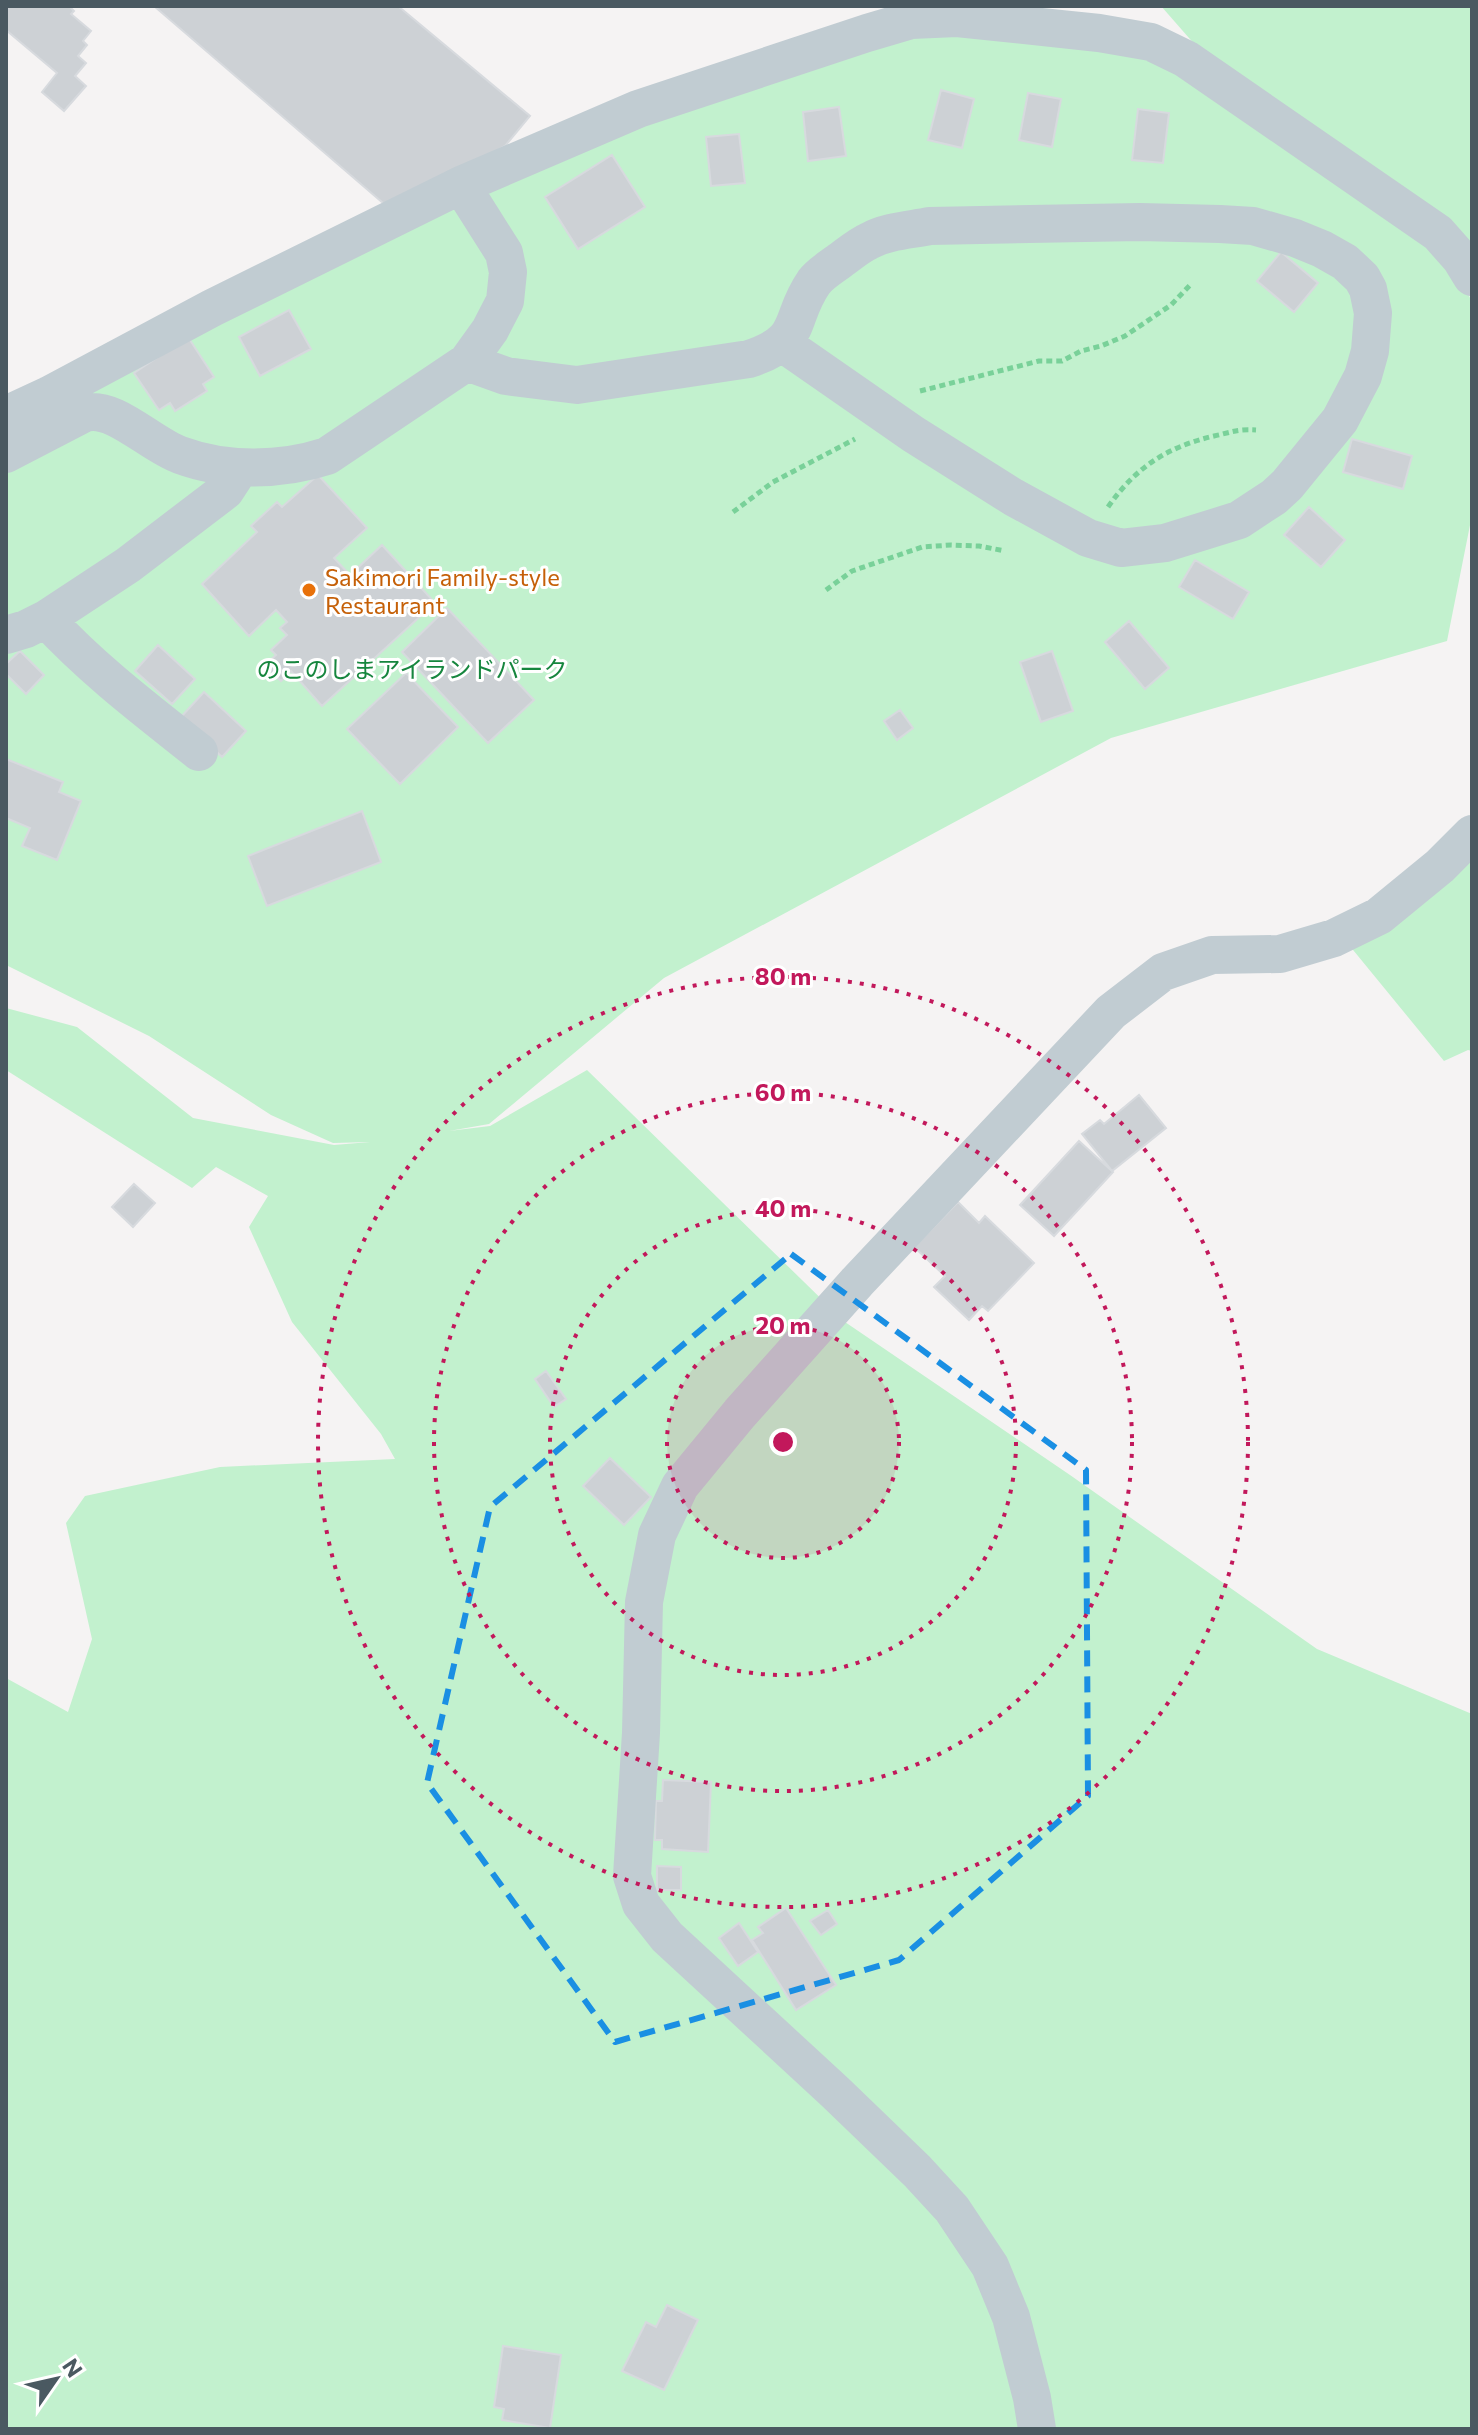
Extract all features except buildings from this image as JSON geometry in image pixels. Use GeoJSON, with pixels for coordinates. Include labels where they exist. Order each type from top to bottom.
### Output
{"type":"FeatureCollection","features":[{"type":"Feature","properties":{"kind":"street"},"geometry":{"type":"LineString","coordinates":[[6,415],[212,308],[461,185],[638,109],[911,20],[957,18],[1099,33],[1151,42],[1186,59],[1438,233],[1472,277]]}},
{"type":"Feature","properties":{"kind":"street"},"geometry":{"type":"LineString","coordinates":[[6,454],[95,410],[108,414],[176,454],[198,461],[240,468],[307,463],[327,456],[467,362],[490,330],[505,301],[508,272],[504,253],[461,185]]}},
{"type":"Feature","properties":{"kind":"street"},"geometry":{"type":"LineString","coordinates":[[467,362],[506,376],[577,385],[749,359],[768,353],[792,333],[815,281],[827,269],[870,240],[930,226],[1140,222],[1253,226],[1322,249],[1355,270],[1368,289],[1373,313],[1370,351],[1363,376],[1340,420],[1287,485],[1239,520],[1165,543],[1121,548],[1088,538],[1013,497],[883,414],[782,343]]}},
{"type":"Feature","properties":{"kind":"street"},"geometry":{"type":"LineString","coordinates":[[6,635],[46,619],[128,565],[225,491],[240,468]]}},
{"type":"Feature","properties":{"kind":"street"},"geometry":{"type":"LineString","coordinates":[[46,619],[70,646],[120,690],[199,752]]}},
{"type":"Feature","properties":{"kind":"street"},"geometry":{"type":"LineString","coordinates":[[1037,2429],[1011,2317],[990,2266],[952,2209],[835,2092],[667,1937],[641,1904],[632,1876],[641,1733],[644,1602],[657,1535],[680,1486],[740,1413],[857,1282],[1111,1012],[1163,972],[1212,955],[1280,954],[1334,938],[1379,916],[1440,866],[1472,834]]}},
{"type":"Feature","properties":{"kind":"path"},"geometry":{"type":"LineString","coordinates":[[733,512],[773,482],[868,430],[892,405],[925,388],[1039,361],[1062,361],[1081,351],[1101,346],[1125,336],[1160,313],[1192,283]]}},
{"type":"Feature","properties":{"kind":"path"},"geometry":{"type":"LineString","coordinates":[[1088,538],[1119,491],[1162,454],[1193,441],[1237,429],[1256,430]]}},
{"type":"Feature","properties":{"kind":"path"},"geometry":{"type":"LineString","coordinates":[[826,590],[852,571],[922,547],[979,546],[1005,551]]}},
{"type":"Feature","properties":{"kind":"highlighted area"},"geometry":{"type":"Polygon","coordinates":[[[791,1254],[1086,1470],[1088,1796],[899,1960],[615,2042],[427,1783],[490,1507],[791,1254]]]}},
{"type":"Feature","properties":{"kind":"green space"},"geometry":{"type":"Polygon","coordinates":[[[1161,6],[1472,6],[1472,257],[1210,62],[1161,6]]]}},
{"type":"Feature","properties":{"kind":"green space","name":"のこのしまアイランドパーク"},"geometry":{"type":"Polygon","coordinates":[[[916,31],[1157,57],[1437,247],[1460,277],[1472,302],[1472,515],[1447,641],[1111,738],[664,978],[489,1124],[449,1131],[490,1126],[587,1070],[845,1322],[1317,1649],[1472,1714],[1472,2429],[6,2429],[6,1678],[68,1712],[92,1639],[66,1523],[85,1496],[220,1467],[395,1459],[381,1434],[292,1322],[249,1227],[268,1196],[216,1167],[192,1188],[6,1070],[6,1008],[77,1027],[193,1118],[334,1145],[370,1142],[333,1143],[271,1115],[149,1036],[6,965],[6,425],[432,208],[648,119],[916,31]]]}},
{"type":"Feature","properties":{"kind":"green space"},"geometry":{"type":"Polygon","coordinates":[[[1472,848],[1472,1051],[1444,1061],[1349,945],[1472,848]]]}},
{"type":"Feature","properties":{"kind":"place","name":"Sakimori Family-style Restaurant"},"geometry":{"type":"Point","coordinates":[309,590]}}]}
